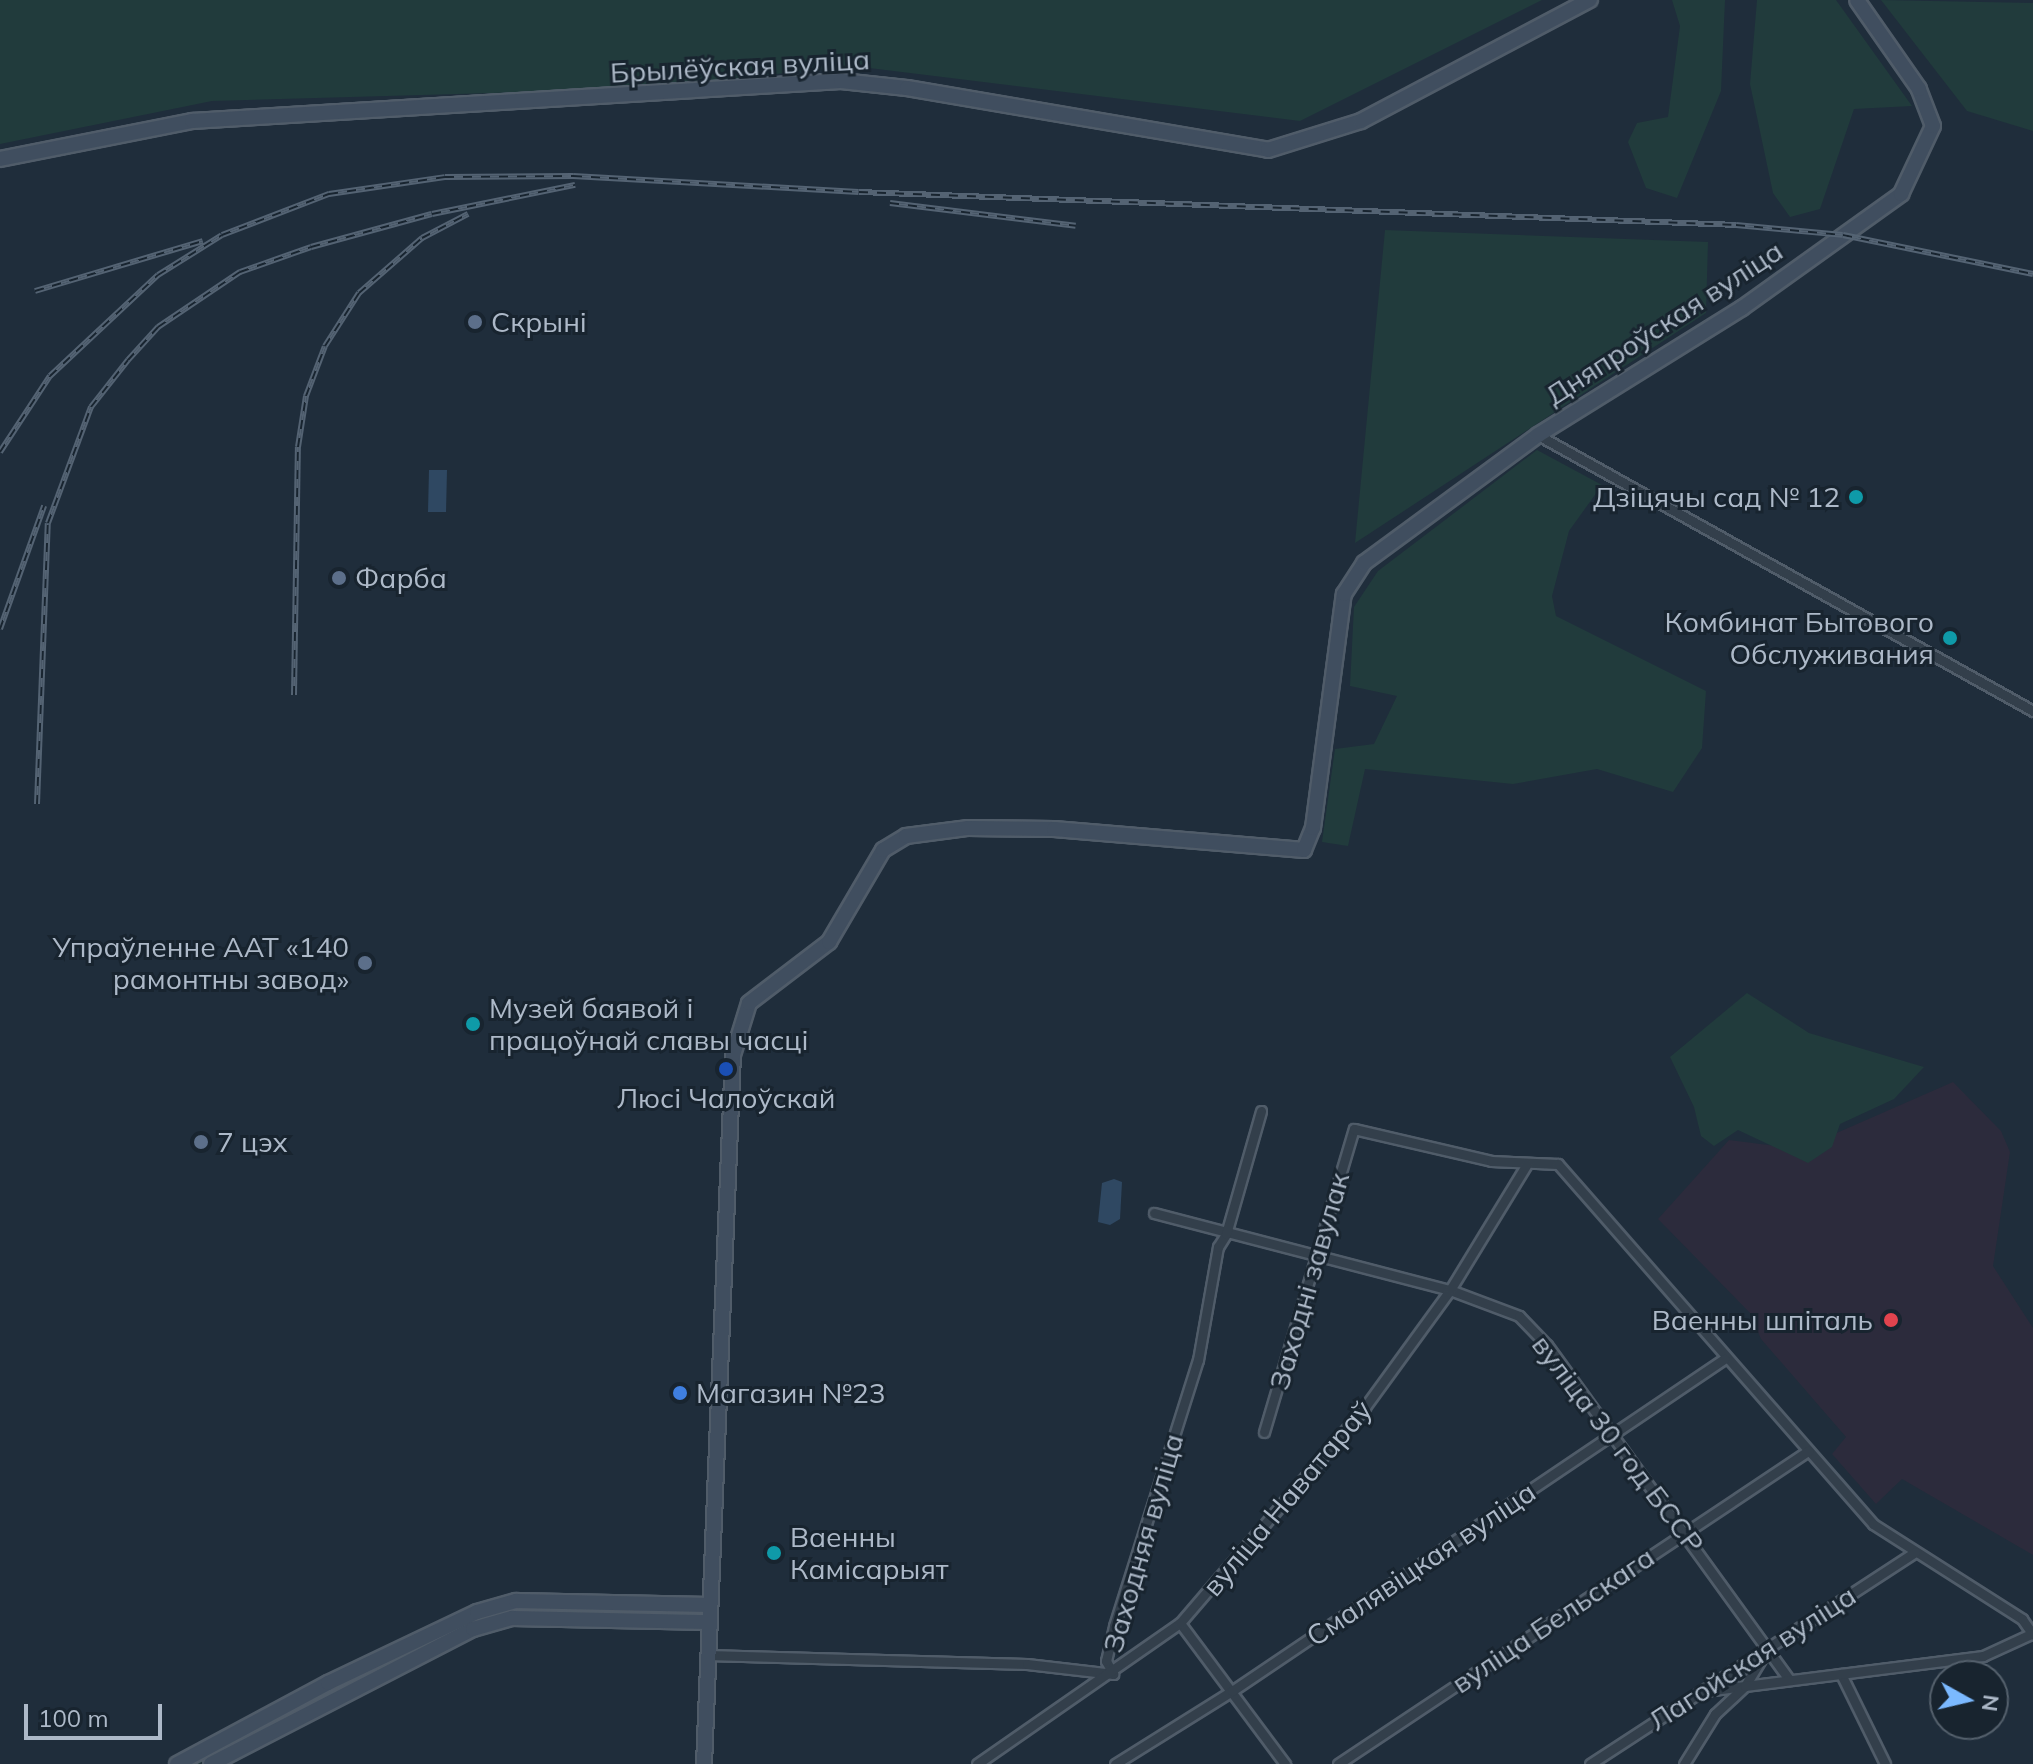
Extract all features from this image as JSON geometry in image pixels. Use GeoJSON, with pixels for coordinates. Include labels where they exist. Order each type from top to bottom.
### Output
{"type":"FeatureCollection","features":[{"type":"Feature","properties":{"kind":"street","name":"Брылёўская вуліца"},"geometry":{"type":"LineString","coordinates":[[0,159],[192,121],[841,81],[907,88],[1268,150],[1361,121],[1590,0]]}},
{"type":"Feature","properties":{"kind":"street","name":"Дняпроўская вуліца"},"geometry":{"type":"LineString","coordinates":[[1857,0],[1919,89],[1933,126],[1901,194],[1742,308],[1538,435],[2033,711]]}},
{"type":"Feature","properties":{"kind":"street"},"geometry":{"type":"LineString","coordinates":[[704,1764],[733,1055],[749,1003],[829,942],[883,850],[906,836],[968,828],[1054,829],[1304,850],[1313,828],[1344,594],[1364,563],[1406,528],[1538,435]]}},
{"type":"Feature","properties":{"kind":"street","name":"Заходняя вуліца"},"geometry":{"type":"LineString","coordinates":[[1113,1674],[1106,1661],[1114,1626],[1198,1360],[1218,1247],[1226,1234],[1261,1111]]}},
{"type":"Feature","properties":{"kind":"street","name":"Заходні завулак"},"geometry":{"type":"LineString","coordinates":[[1264,1432],[1354,1129],[1491,1161],[1527,1164]]}},
{"type":"Feature","properties":{"kind":"street"},"geometry":{"type":"LineString","coordinates":[[1527,1164],[1558,1164],[1724,1359],[1873,1524],[2022,1619],[2032,1634],[1983,1656],[1701,1691]]}},
{"type":"Feature","properties":{"kind":"street","name":"вуліца Наватараў"},"geometry":{"type":"LineString","coordinates":[[977,1764],[1113,1674],[1180,1623],[1365,1407],[1450,1290],[1527,1164]]}},
{"type":"Feature","properties":{"kind":"street","name":"вуліца 30 год БССР"},"geometry":{"type":"LineString","coordinates":[[1154,1213],[1450,1290],[1519,1316],[1547,1345],[1789,1679]]}},
{"type":"Feature","properties":{"kind":"street","name":"Смалявіцкая вуліца"},"geometry":{"type":"LineString","coordinates":[[1115,1764],[1232,1691],[1724,1359]]}},
{"type":"Feature","properties":{"kind":"street","name":"вуліца Бельскага"},"geometry":{"type":"LineString","coordinates":[[1338,1764],[1808,1451]]}},
{"type":"Feature","properties":{"kind":"street","name":"Лагойская вуліца"},"geometry":{"type":"LineString","coordinates":[[1590,1764],[1915,1552]]}},
{"type":"Feature","properties":{"kind":"street"},"geometry":{"type":"LineString","coordinates":[[177,1764],[328,1683],[477,1612],[516,1601],[710,1605]]}},
{"type":"Feature","properties":{"kind":"street"},"geometry":{"type":"LineString","coordinates":[[211,1764],[473,1629],[512,1618],[709,1622]]}},
{"type":"Feature","properties":{"kind":"street"},"geometry":{"type":"LineString","coordinates":[[1180,1623],[1285,1764]]}},
{"type":"Feature","properties":{"kind":"street"},"geometry":{"type":"LineString","coordinates":[[1684,1764],[1715,1714],[1745,1686],[1768,1648]]}},
{"type":"Feature","properties":{"kind":"street","name":"Заходняя вуліца"},"geometry":{"type":"LineString","coordinates":[[707,1655],[1027,1664],[1113,1674]]}},
{"type":"Feature","properties":{"kind":"street"},"geometry":{"type":"LineString","coordinates":[[1841,1674],[1885,1764]]}},
{"type":"Feature","properties":{"kind":"shaded area","name":"Ваенны шпіталь"},"geometry":{"type":"Polygon","coordinates":[[[1953,1082],[2001,1131],[2010,1152],[1993,1266],[2033,1328],[2033,1555],[1902,1479],[1876,1504],[1832,1454],[1846,1437],[1761,1339],[1750,1313],[1658,1219],[1729,1140],[1800,1149],[1953,1082]]]}},
{"type":"Feature","properties":{"kind":"green space"},"geometry":{"type":"Polygon","coordinates":[[[0,0],[1542,0],[1300,121],[853,66],[633,89],[212,101],[0,144],[0,0]]]}},
{"type":"Feature","properties":{"kind":"green space"},"geometry":{"type":"Polygon","coordinates":[[[1672,0],[1725,0],[1721,91],[1677,198],[1646,188],[1628,142],[1637,123],[1668,117],[1680,26],[1672,0]]]}},
{"type":"Feature","properties":{"kind":"green space"},"geometry":{"type":"Polygon","coordinates":[[[1757,0],[1836,0],[1912,106],[1854,109],[1820,209],[1790,217],[1773,193],[1750,84],[1757,0]]]}},
{"type":"Feature","properties":{"kind":"green space"},"geometry":{"type":"Polygon","coordinates":[[[1881,0],[2033,3],[2033,131],[1967,111],[1881,0]]]}},
{"type":"Feature","properties":{"kind":"green space"},"geometry":{"type":"Polygon","coordinates":[[[1385,230],[1708,242],[1706,313],[1355,543],[1385,230]]]}},
{"type":"Feature","properties":{"kind":"green space"},"geometry":{"type":"Polygon","coordinates":[[[1537,450],[1602,485],[1569,531],[1552,596],[1556,616],[1706,691],[1702,748],[1673,792],[1597,769],[1513,784],[1365,769],[1348,846],[1322,842],[1335,749],[1374,744],[1397,696],[1350,686],[1354,607],[1378,571],[1537,450]]]}},
{"type":"Feature","properties":{"kind":"green space"},"geometry":{"type":"Polygon","coordinates":[[[1747,993],[1809,1033],[1924,1067],[1894,1099],[1840,1124],[1832,1147],[1808,1163],[1738,1130],[1714,1146],[1701,1136],[1694,1107],[1670,1057],[1747,993]]]}},
{"type":"Feature","properties":{"kind":"green space"},"geometry":{"type":"Polygon","coordinates":[[[510,1608],[695,1611],[694,1616],[508,1613],[449,1634],[199,1764],[188,1764],[447,1630],[510,1608]]]}},
{"type":"Feature","properties":{"kind":"water"},"geometry":{"type":"Polygon","coordinates":[[[429,470],[447,470],[446,512],[428,512],[429,470]]]}},
{"type":"Feature","properties":{"kind":"water"},"geometry":{"type":"Polygon","coordinates":[[[1114,1179],[1122,1182],[1120,1219],[1110,1225],[1098,1222],[1102,1183],[1114,1179]]]}},
{"type":"Feature","properties":{"kind":"railway"},"geometry":{"type":"LineString","coordinates":[[0,452],[50,376],[158,275],[222,235],[329,194],[445,177],[573,176],[859,192],[1736,225],[1843,235],[2033,274]]}},
{"type":"Feature","properties":{"kind":"railway"},"geometry":{"type":"LineString","coordinates":[[37,804],[48,523],[91,407],[128,360],[158,327],[240,272],[311,247],[432,214],[575,185]]}},
{"type":"Feature","properties":{"kind":"railway"},"geometry":{"type":"LineString","coordinates":[[890,203],[1076,226]]}},
{"type":"Feature","properties":{"kind":"railway"},"geometry":{"type":"LineString","coordinates":[[294,695],[298,447],[306,396],[325,346],[359,293],[422,238],[468,214]]}},
{"type":"Feature","properties":{"kind":"railway"},"geometry":{"type":"LineString","coordinates":[[35,291],[203,241]]}},
{"type":"Feature","properties":{"kind":"railway"},"geometry":{"type":"LineString","coordinates":[[0,629],[44,506]]}},
{"type":"Feature","properties":{"kind":"place","name":"Скрыні"},"geometry":{"type":"Point","coordinates":[475,322]}},
{"type":"Feature","properties":{"kind":"place","name":"Дзіцячы сад № 12"},"geometry":{"type":"Point","coordinates":[1856,497]}},
{"type":"Feature","properties":{"kind":"place","name":"Фарба"},"geometry":{"type":"Point","coordinates":[339,578]}},
{"type":"Feature","properties":{"kind":"place","name":"Комбинат Бытового Обслуживания"},"geometry":{"type":"Point","coordinates":[1950,638]}},
{"type":"Feature","properties":{"kind":"place","name":"Упраўленне ААТ «140 рамонтны завод»"},"geometry":{"type":"Point","coordinates":[365,963]}},
{"type":"Feature","properties":{"kind":"place","name":"Музей баявой і працоўнай славы часці"},"geometry":{"type":"Point","coordinates":[473,1024]}},
{"type":"Feature","properties":{"kind":"place","name":"Люсі Чалоўскай"},"geometry":{"type":"Point","coordinates":[726,1069]}},
{"type":"Feature","properties":{"kind":"place","name":"7 цэх"},"geometry":{"type":"Point","coordinates":[201,1142]}},
{"type":"Feature","properties":{"kind":"place","name":"Ваенны шпіталь"},"geometry":{"type":"Point","coordinates":[1891,1320]}},
{"type":"Feature","properties":{"kind":"place","name":"Магазин №23"},"geometry":{"type":"Point","coordinates":[680,1393]}},
{"type":"Feature","properties":{"kind":"place","name":"Ваенны Камісарыят"},"geometry":{"type":"Point","coordinates":[774,1553]}}]}
